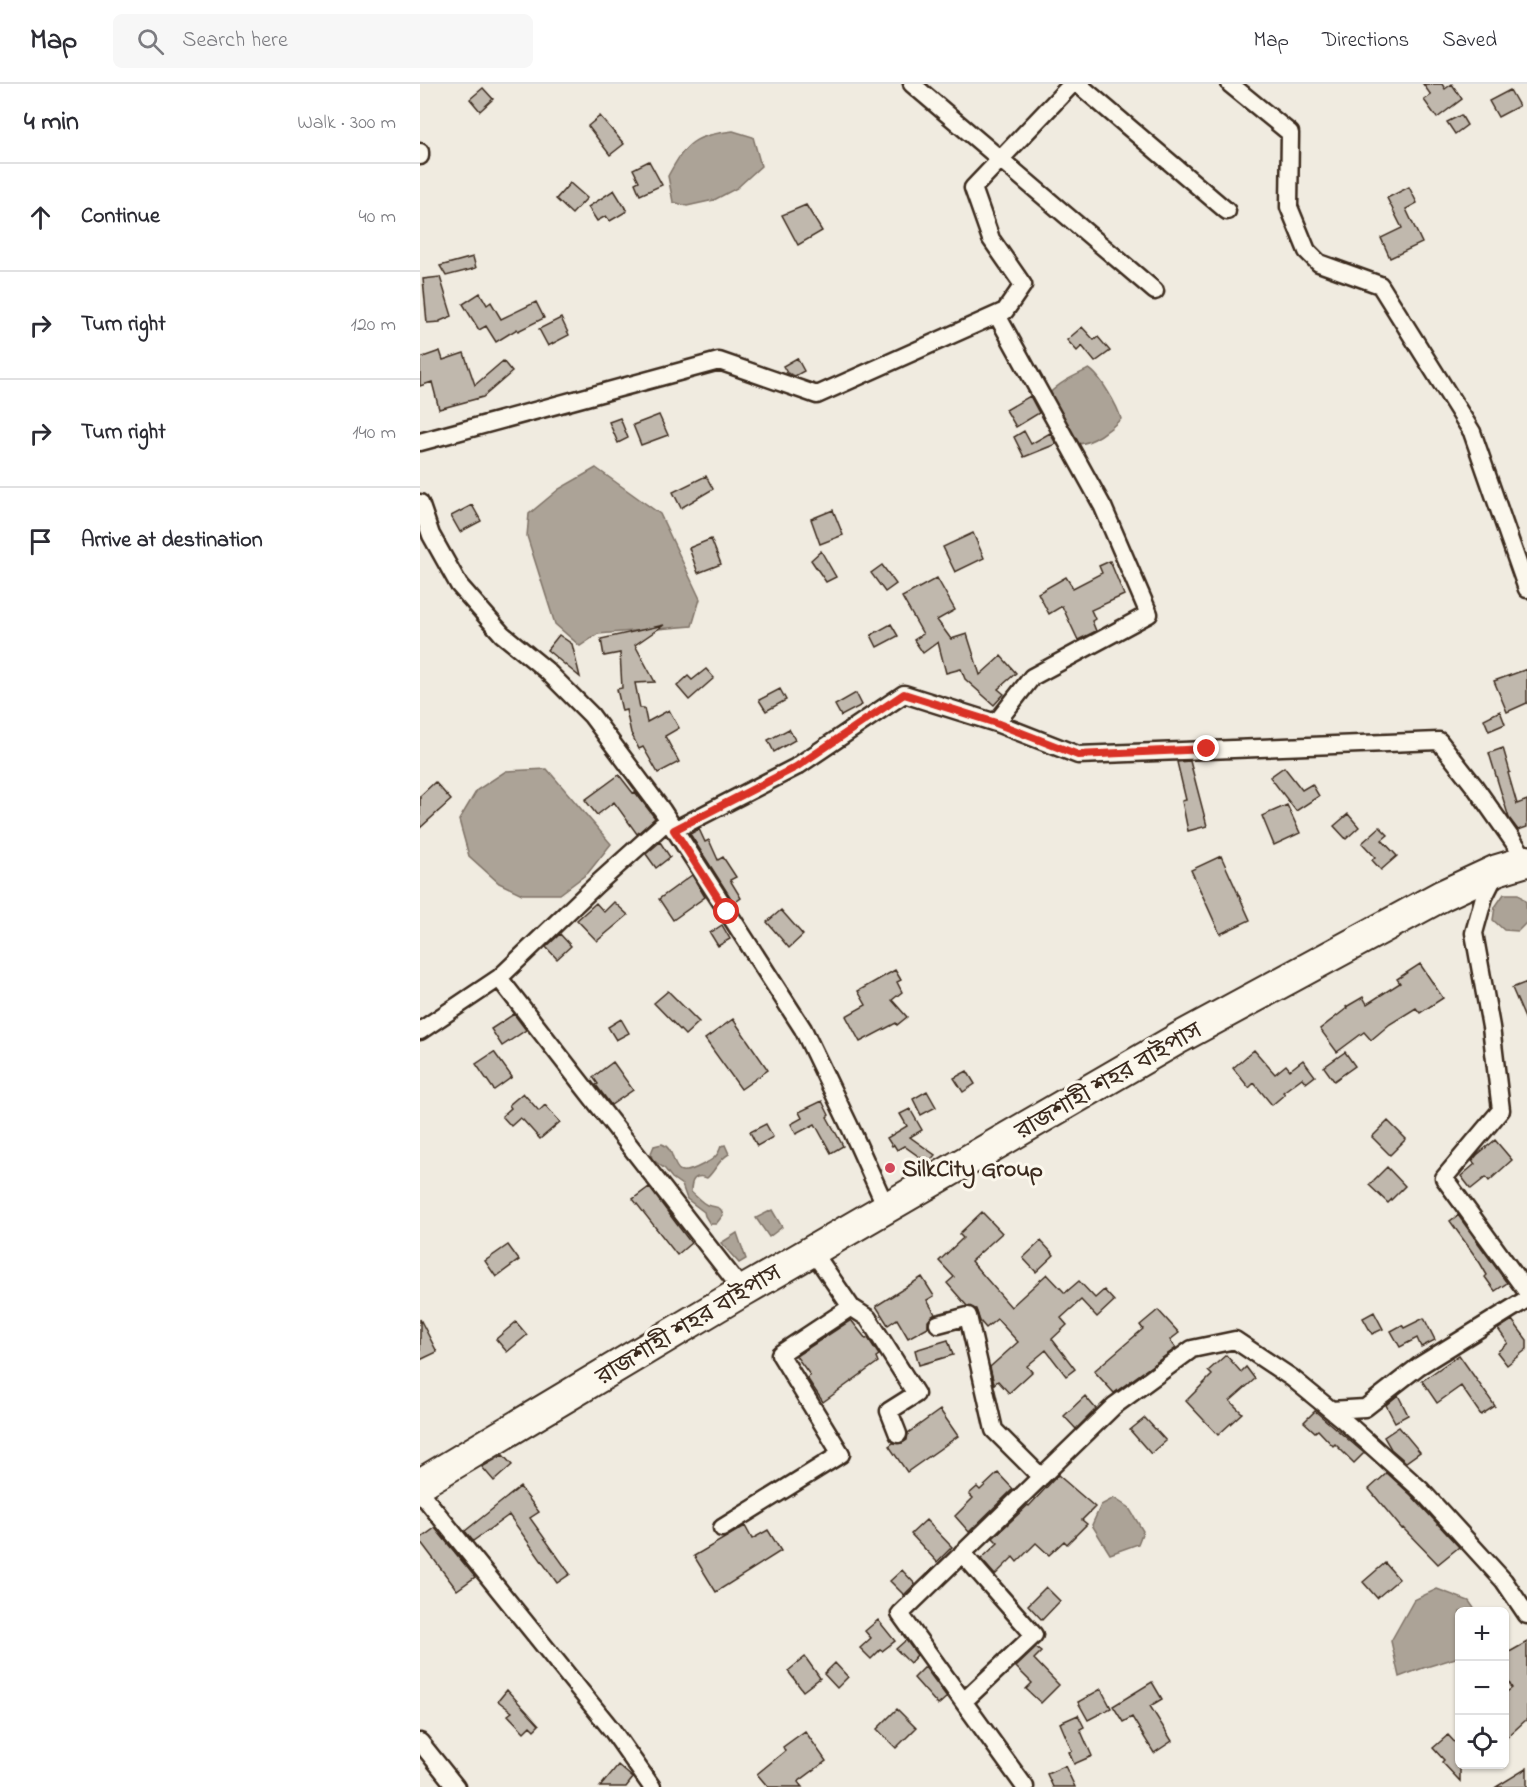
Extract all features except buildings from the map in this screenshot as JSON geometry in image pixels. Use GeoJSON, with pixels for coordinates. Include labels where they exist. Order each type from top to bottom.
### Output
{"type":"FeatureCollection","features":[{"type":"Feature","properties":{"kind":"highway","name":"রাজশাহী শহর বাইপাস"},"geometry":{"type":"LineString","coordinates":[[420,1484],[743,1291],[1179,1038],[1443,895],[1497,870],[1527,861]]}},
{"type":"Feature","properties":{"kind":"street"},"geometry":{"type":"LineString","coordinates":[[912,84],[1155,291]]}},
{"type":"Feature","properties":{"kind":"street"},"geometry":{"type":"LineString","coordinates":[[420,442],[719,362],[817,395],[1005,311],[1023,285],[991,239],[973,188],[1072,84]]}},
{"type":"Feature","properties":{"kind":"street"},"geometry":{"type":"LineString","coordinates":[[1078,84],[1227,211]]}},
{"type":"Feature","properties":{"kind":"street"},"geometry":{"type":"LineString","coordinates":[[1230,84],[1290,133],[1289,207],[1307,251],[1319,263],[1380,285],[1472,432],[1527,589]]}},
{"type":"Feature","properties":{"kind":"street"},"geometry":{"type":"LineString","coordinates":[[996,723],[1032,677],[1149,614],[1102,507],[997,315]]}},
{"type":"Feature","properties":{"kind":"street"},"geometry":{"type":"LineString","coordinates":[[420,502],[431,535],[459,585],[502,634],[546,670],[591,716],[671,825],[803,1029],[886,1207]]}},
{"type":"Feature","properties":{"kind":"street"},"geometry":{"type":"LineString","coordinates":[[420,1031],[499,978],[597,884],[671,825],[796,767],[904,694],[996,723],[1078,755],[1438,741],[1475,787],[1527,861]]}},
{"type":"Feature","properties":{"kind":"street"},"geometry":{"type":"LineString","coordinates":[[1497,870],[1484,897],[1474,933],[1491,1027],[1501,1110],[1443,1179],[1527,1292]]}},
{"type":"Feature","properties":{"kind":"street"},"geometry":{"type":"LineString","coordinates":[[499,978],[743,1291]]}},
{"type":"Feature","properties":{"kind":"street"},"geometry":{"type":"LineString","coordinates":[[812,1251],[851,1307],[868,1318],[916,1394],[889,1411],[898,1434]]}},
{"type":"Feature","properties":{"kind":"street"},"geometry":{"type":"LineString","coordinates":[[1331,1410],[1365,1408],[1419,1366],[1527,1299]]}},
{"type":"Feature","properties":{"kind":"street"},"geometry":{"type":"LineString","coordinates":[[722,1528],[841,1454],[780,1354],[851,1307]]}},
{"type":"Feature","properties":{"kind":"street"},"geometry":{"type":"LineString","coordinates":[[938,1324],[968,1316],[994,1430],[1041,1477]]}},
{"type":"Feature","properties":{"kind":"street"},"geometry":{"type":"LineString","coordinates":[[1025,1787],[900,1614],[1114,1406],[1192,1349],[1235,1340],[1292,1378],[1420,1490],[1504,1581],[1527,1615]]}},
{"type":"Feature","properties":{"kind":"street"},"geometry":{"type":"LineString","coordinates":[[420,1492],[612,1730],[652,1787]]}},
{"type":"Feature","properties":{"kind":"street"},"geometry":{"type":"LineString","coordinates":[[962,1553],[1034,1635],[964,1701]]}},
{"type":"Feature","properties":{"kind":"street"},"geometry":{"type":"LineString","coordinates":[[420,1742],[456,1787]]}},
{"type":"Feature","properties":{"kind":"shaded area"},"geometry":{"type":"Polygon","coordinates":[[[733,131],[753,137],[761,166],[737,188],[714,200],[687,206],[673,202],[668,176],[681,155],[700,138],[733,131]]]}},
{"type":"Feature","properties":{"kind":"shaded area"},"geometry":{"type":"Polygon","coordinates":[[[1089,369],[1108,392],[1121,419],[1095,439],[1077,444],[1049,394],[1063,383],[1089,369]]]}},
{"type":"Feature","properties":{"kind":"shaded area"},"geometry":{"type":"Polygon","coordinates":[[[596,468],[660,514],[700,599],[692,626],[598,634],[580,646],[555,624],[527,536],[529,514],[559,489],[596,468]]]}},
{"type":"Feature","properties":{"kind":"shaded area"},"geometry":{"type":"Polygon","coordinates":[[[547,769],[611,844],[588,873],[560,894],[522,894],[499,883],[469,856],[459,820],[477,790],[506,771],[547,769]]]}},
{"type":"Feature","properties":{"kind":"shaded area"},"geometry":{"type":"Polygon","coordinates":[[[1504,894],[1518,894],[1526,902],[1527,922],[1518,931],[1504,930],[1493,920],[1495,907],[1504,894]]]}},
{"type":"Feature","properties":{"kind":"shaded area"},"geometry":{"type":"Polygon","coordinates":[[[662,1144],[668,1148],[678,1169],[683,1171],[709,1161],[716,1156],[721,1146],[725,1145],[729,1154],[707,1178],[696,1177],[691,1188],[691,1192],[703,1203],[721,1210],[723,1215],[716,1224],[710,1224],[704,1212],[687,1199],[682,1185],[652,1159],[651,1153],[654,1146],[662,1144]]]}},
{"type":"Feature","properties":{"kind":"shaded area"},"geometry":{"type":"Polygon","coordinates":[[[772,1210],[782,1227],[769,1237],[756,1218],[772,1210]]]}},
{"type":"Feature","properties":{"kind":"shaded area"},"geometry":{"type":"Polygon","coordinates":[[[737,1233],[746,1259],[739,1263],[721,1243],[737,1233]]]}},
{"type":"Feature","properties":{"kind":"shaded area"},"geometry":{"type":"Polygon","coordinates":[[[1114,1498],[1129,1508],[1143,1531],[1138,1544],[1110,1554],[1092,1525],[1101,1505],[1114,1498]]]}},
{"type":"Feature","properties":{"kind":"shaded area"},"geometry":{"type":"Polygon","coordinates":[[[1437,1589],[1469,1601],[1473,1607],[1455,1607],[1455,1658],[1399,1677],[1391,1641],[1414,1600],[1437,1589]]]}},
{"type":"Feature","properties":{"kind":"place","name":"SilkCity Group"},"geometry":{"type":"Point","coordinates":[890,1168]}},
{"type":"Feature","properties":{"kind":"route"},"geometry":{"type":"LineString","coordinates":[[727,912],[674,830],[796,767],[904,694],[996,723],[1078,755],[1207,749]]}}]}
